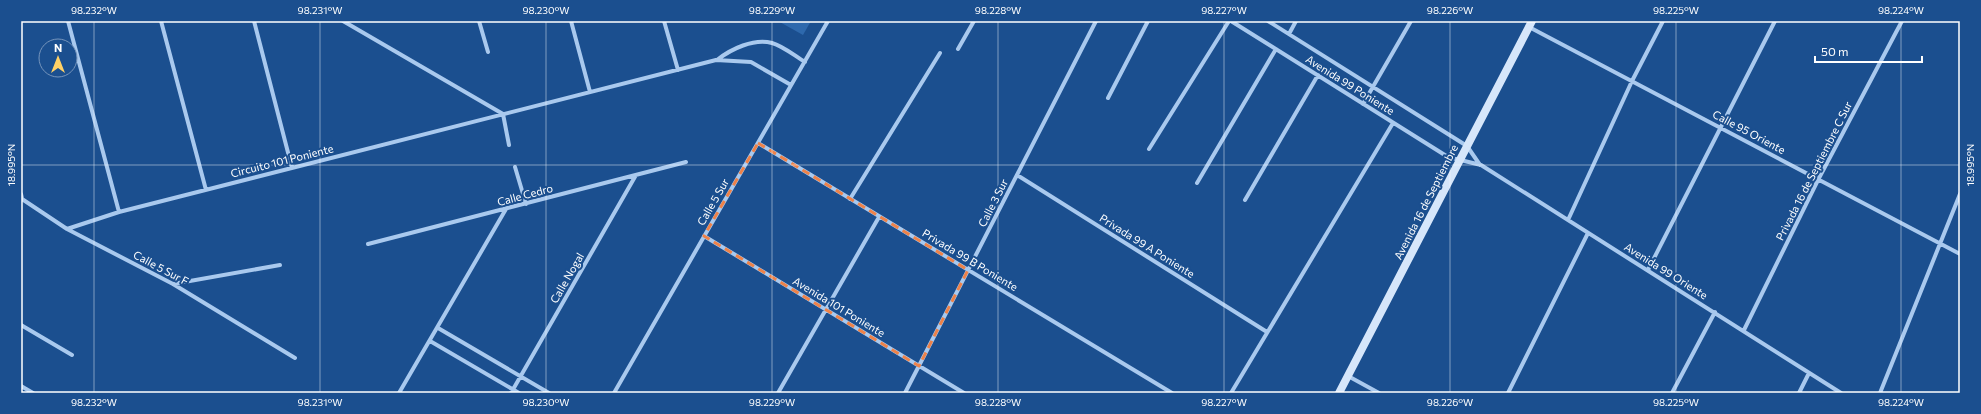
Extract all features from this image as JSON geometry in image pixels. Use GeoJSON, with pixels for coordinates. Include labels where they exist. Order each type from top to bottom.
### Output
{"type":"FeatureCollection","features":[{"type":"Feature","properties":{"kind":"main road","name":"Avenida 16 de Septiembre"},"geometry":{"type":"LineString","coordinates":[[1339,393],[1530,24]]}},
{"type":"Feature","properties":{"kind":"street"},"geometry":{"type":"LineString","coordinates":[[68,21],[119,212]]}},
{"type":"Feature","properties":{"kind":"street"},"geometry":{"type":"LineString","coordinates":[[161,21],[206,190]]}},
{"type":"Feature","properties":{"kind":"street"},"geometry":{"type":"LineString","coordinates":[[254,21],[292,168]]}},
{"type":"Feature","properties":{"kind":"street"},"geometry":{"type":"LineString","coordinates":[[343,21],[503,114],[509,145]]}},
{"type":"Feature","properties":{"kind":"street"},"geometry":{"type":"LineString","coordinates":[[479,21],[488,52]]}},
{"type":"Feature","properties":{"kind":"street"},"geometry":{"type":"LineString","coordinates":[[570,21],[590,92]]}},
{"type":"Feature","properties":{"kind":"street"},"geometry":{"type":"LineString","coordinates":[[664,21],[678,70]]}},
{"type":"Feature","properties":{"kind":"street","name":"Calle 5 Sur"},"geometry":{"type":"LineString","coordinates":[[614,393],[828,21]]}},
{"type":"Feature","properties":{"kind":"street"},"geometry":{"type":"LineString","coordinates":[[958,49],[974,21]]}},
{"type":"Feature","properties":{"kind":"street","name":"Calle 3 Sur"},"geometry":{"type":"LineString","coordinates":[[905,393],[1096,21]]}},
{"type":"Feature","properties":{"kind":"street"},"geometry":{"type":"LineString","coordinates":[[1108,98],[1148,21]]}},
{"type":"Feature","properties":{"kind":"street"},"geometry":{"type":"LineString","coordinates":[[1149,149],[1230,21]]}},
{"type":"Feature","properties":{"kind":"street","name":"Avenida 99 Poniente"},"geometry":{"type":"LineString","coordinates":[[1230,21],[1448,157],[1460,160]]}},
{"type":"Feature","properties":{"kind":"street","name":"Avenida 99 Poniente"},"geometry":{"type":"LineString","coordinates":[[1268,21],[1467,146]]}},
{"type":"Feature","properties":{"kind":"street"},"geometry":{"type":"LineString","coordinates":[[1289,34],[1296,21]]}},
{"type":"Feature","properties":{"kind":"street"},"geometry":{"type":"LineString","coordinates":[[1363,104],[1411,21]]}},
{"type":"Feature","properties":{"kind":"street"},"geometry":{"type":"LineString","coordinates":[[1568,220],[1632,81],[1663,21]]}},
{"type":"Feature","properties":{"kind":"street"},"geometry":{"type":"LineString","coordinates":[[1648,270],[1775,21]]}},
{"type":"Feature","properties":{"kind":"street","name":"Privada 16 de Septiembre C Sur"},"geometry":{"type":"LineString","coordinates":[[1744,330],[1818,180],[1902,21]]}},
{"type":"Feature","properties":{"kind":"street","name":"Calle 95 Oriente"},"geometry":{"type":"LineString","coordinates":[[1530,24],[1632,81],[1960,254]]}},
{"type":"Feature","properties":{"kind":"street","name":"Circuito 101 Poniente"},"geometry":{"type":"LineString","coordinates":[[716,60],[730,50],[761,42],[773,44],[805,62]]}},
{"type":"Feature","properties":{"kind":"street"},"geometry":{"type":"LineString","coordinates":[[1197,183],[1276,49]]}},
{"type":"Feature","properties":{"kind":"street"},"geometry":{"type":"LineString","coordinates":[[850,199],[940,53]]}},
{"type":"Feature","properties":{"kind":"street","name":"Circuito 101 Poniente"},"geometry":{"type":"LineString","coordinates":[[68,229],[119,212],[716,60],[751,62],[791,85]]}},
{"type":"Feature","properties":{"kind":"street"},"geometry":{"type":"LineString","coordinates":[[1245,200],[1318,75]]}},
{"type":"Feature","properties":{"kind":"street"},"geometry":{"type":"LineString","coordinates":[[1231,393],[1393,122]]}},
{"type":"Feature","properties":{"kind":"street","name":"Privada 99 B Poniente"},"geometry":{"type":"LineString","coordinates":[[758,143],[1172,393]]}},
{"type":"Feature","properties":{"kind":"street","name":"Avenida 99 Oriente"},"geometry":{"type":"LineString","coordinates":[[1467,146],[1481,165]]}},
{"type":"Feature","properties":{"kind":"street","name":"Avenida 99 Oriente"},"geometry":{"type":"LineString","coordinates":[[1460,160],[1481,165],[1744,330],[1841,393]]}},
{"type":"Feature","properties":{"kind":"street","name":"Calle Cedro"},"geometry":{"type":"LineString","coordinates":[[368,244],[686,162]]}},
{"type":"Feature","properties":{"kind":"street"},"geometry":{"type":"LineString","coordinates":[[515,167],[526,204]]}},
{"type":"Feature","properties":{"kind":"street","name":"Calle Nogal"},"geometry":{"type":"LineString","coordinates":[[512,391],[636,175]]}},
{"type":"Feature","properties":{"kind":"street","name":"Privada 99 A Poniente"},"geometry":{"type":"LineString","coordinates":[[1017,175],[1267,332]]}},
{"type":"Feature","properties":{"kind":"street"},"geometry":{"type":"LineString","coordinates":[[1880,393],[1939,243],[1960,194]]}},
{"type":"Feature","properties":{"kind":"street","name":"Calle 5 Sur F"},"geometry":{"type":"LineString","coordinates":[[21,197],[68,229],[173,284],[295,358]]}},
{"type":"Feature","properties":{"kind":"street"},"geometry":{"type":"LineString","coordinates":[[399,393],[506,209]]}},
{"type":"Feature","properties":{"kind":"street"},"geometry":{"type":"LineString","coordinates":[[778,393],[879,217]]}},
{"type":"Feature","properties":{"kind":"street"},"geometry":{"type":"LineString","coordinates":[[1508,393],[1588,233]]}},
{"type":"Feature","properties":{"kind":"street","name":"Avenida 101 Poniente"},"geometry":{"type":"LineString","coordinates":[[704,236],[964,393]]}},
{"type":"Feature","properties":{"kind":"street"},"geometry":{"type":"LineString","coordinates":[[173,284],[280,265]]}},
{"type":"Feature","properties":{"kind":"street"},"geometry":{"type":"LineString","coordinates":[[1672,393],[1715,312]]}},
{"type":"Feature","properties":{"kind":"street"},"geometry":{"type":"LineString","coordinates":[[21,325],[72,355]]}},
{"type":"Feature","properties":{"kind":"street"},"geometry":{"type":"LineString","coordinates":[[438,328],[549,393]]}},
{"type":"Feature","properties":{"kind":"street"},"geometry":{"type":"LineString","coordinates":[[430,341],[512,391],[519,393]]}},
{"type":"Feature","properties":{"kind":"street"},"geometry":{"type":"LineString","coordinates":[[1799,393],[1809,373]]}},
{"type":"Feature","properties":{"kind":"street"},"geometry":{"type":"LineString","coordinates":[[1348,376],[1379,393]]}},
{"type":"Feature","properties":{"kind":"street"},"geometry":{"type":"LineString","coordinates":[[21,386],[33,393]]}},
{"type":"Feature","properties":{"kind":"highlighted area"},"geometry":{"type":"Polygon","coordinates":[[[758,143],[968,270],[919,366],[704,236],[758,143]]]}},
{"type":"Feature","properties":{"kind":"shaded area"},"geometry":{"type":"Polygon","coordinates":[[[778,21],[811,21],[803,35],[778,21]]]}}]}
